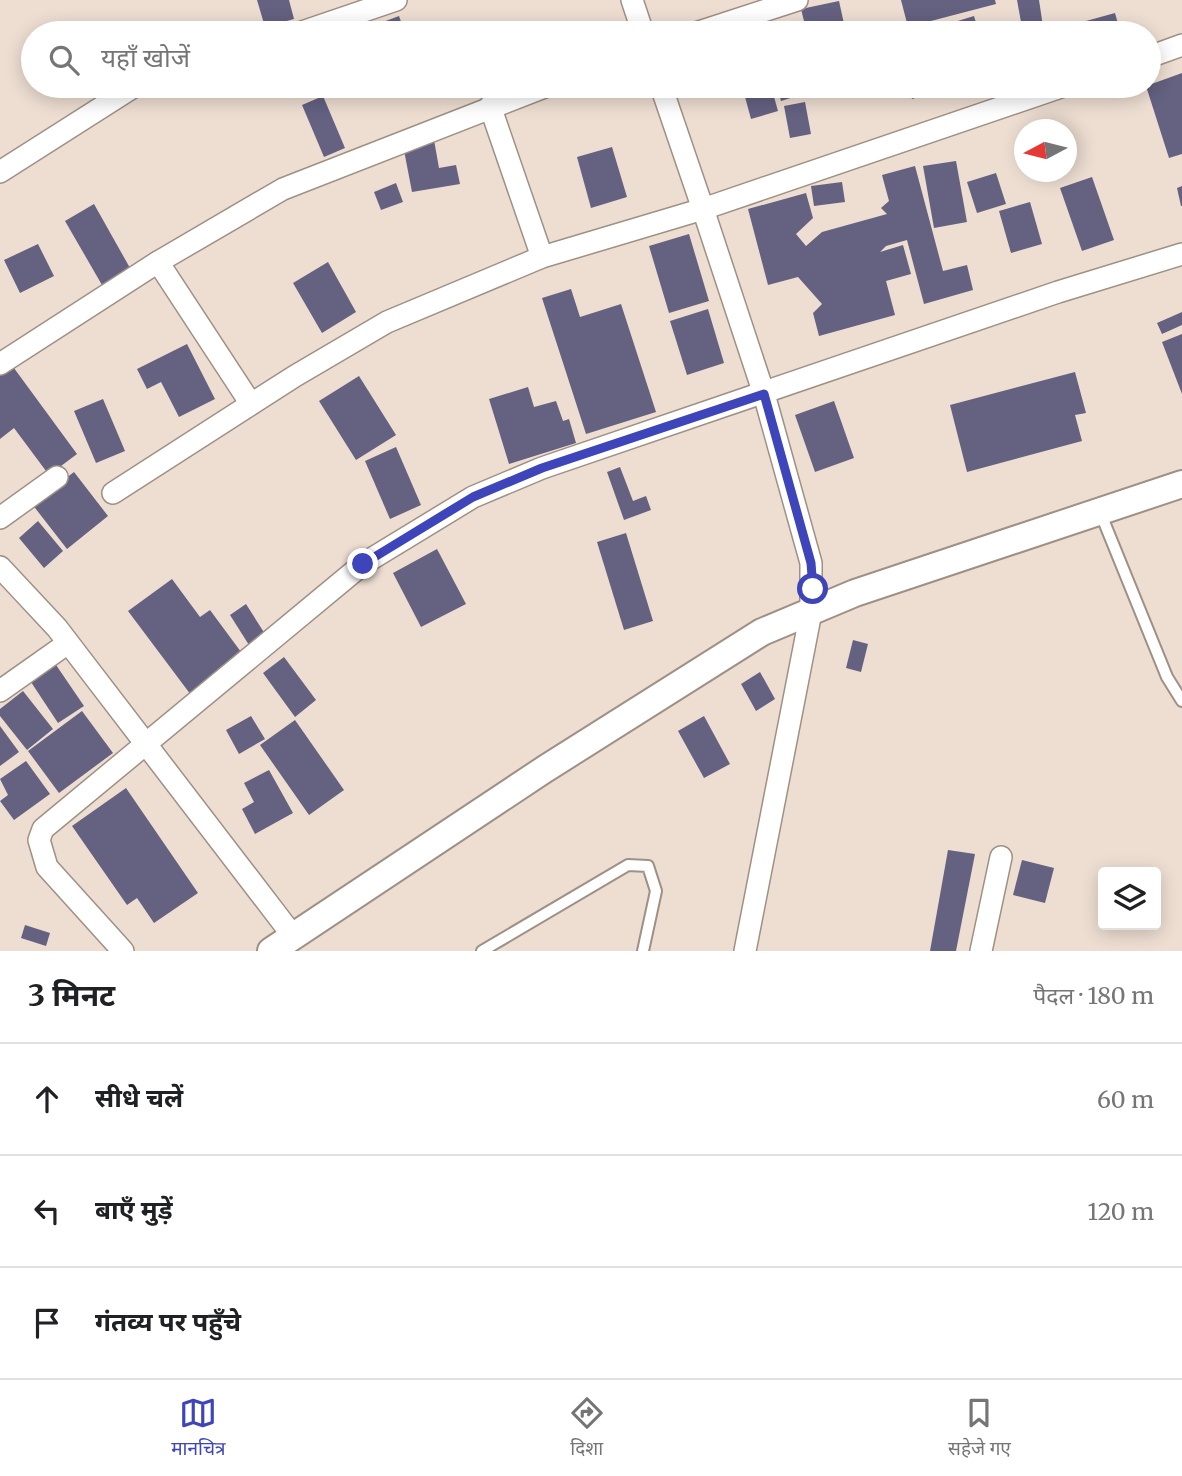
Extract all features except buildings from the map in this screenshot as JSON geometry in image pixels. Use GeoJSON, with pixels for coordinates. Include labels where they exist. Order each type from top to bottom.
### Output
{"type":"FeatureCollection","features":[{"type":"Feature","properties":{"kind":"street"},"geometry":{"type":"LineString","coordinates":[[324,21],[353,7],[396,0]]}},
{"type":"Feature","properties":{"kind":"street"},"geometry":{"type":"LineString","coordinates":[[632,0],[639,21]]}},
{"type":"Feature","properties":{"kind":"street"},"geometry":{"type":"LineString","coordinates":[[733,21],[797,0]]}},
{"type":"Feature","properties":{"kind":"street"},"geometry":{"type":"LineString","coordinates":[[1161,53],[1182,45]]}},
{"type":"Feature","properties":{"kind":"street"},"geometry":{"type":"LineString","coordinates":[[0,173],[116,98]]}},
{"type":"Feature","properties":{"kind":"street"},"geometry":{"type":"LineString","coordinates":[[0,364],[158,262],[283,189],[513,98]]}},
{"type":"Feature","properties":{"kind":"street"},"geometry":{"type":"LineString","coordinates":[[665,98],[764,394],[811,563],[811,612],[745,951]]}},
{"type":"Feature","properties":{"kind":"street"},"geometry":{"type":"LineString","coordinates":[[113,493],[251,404],[387,322],[542,257],[703,209],[1029,98]]}},
{"type":"Feature","properties":{"kind":"street"},"geometry":{"type":"LineString","coordinates":[[490,106],[542,257]]}},
{"type":"Feature","properties":{"kind":"street"},"geometry":{"type":"LineString","coordinates":[[123,951],[47,867],[39,840],[43,829],[55,816],[146,745],[363,564],[473,497],[542,468],[1058,292],[1182,254]]}},
{"type":"Feature","properties":{"kind":"street"},"geometry":{"type":"LineString","coordinates":[[158,262],[251,404]]}},
{"type":"Feature","properties":{"kind":"street"},"geometry":{"type":"LineString","coordinates":[[0,518],[57,477]]}},
{"type":"Feature","properties":{"kind":"street"},"geometry":{"type":"LineString","coordinates":[[271,951],[545,769],[762,632],[855,593],[1182,484]]}},
{"type":"Feature","properties":{"kind":"street"},"geometry":{"type":"LineString","coordinates":[[0,567],[68,643],[293,936]]}},
{"type":"Feature","properties":{"kind":"street"},"geometry":{"type":"LineString","coordinates":[[0,691],[68,643]]}},
{"type":"Feature","properties":{"kind":"street"},"geometry":{"type":"LineString","coordinates":[[981,951],[1001,857]]}},
{"type":"Feature","properties":{"kind":"lane"},"geometry":{"type":"LineString","coordinates":[[1100,512],[1167,677],[1182,701]]}},
{"type":"Feature","properties":{"kind":"lane"},"geometry":{"type":"LineString","coordinates":[[482,951],[628,865],[639,864],[648,866],[656,891],[643,951]]}},
{"type":"Feature","properties":{"kind":"route"},"geometry":{"type":"LineString","coordinates":[[363,564],[473,497],[542,468],[764,394],[811,563],[813,589]]}}]}
